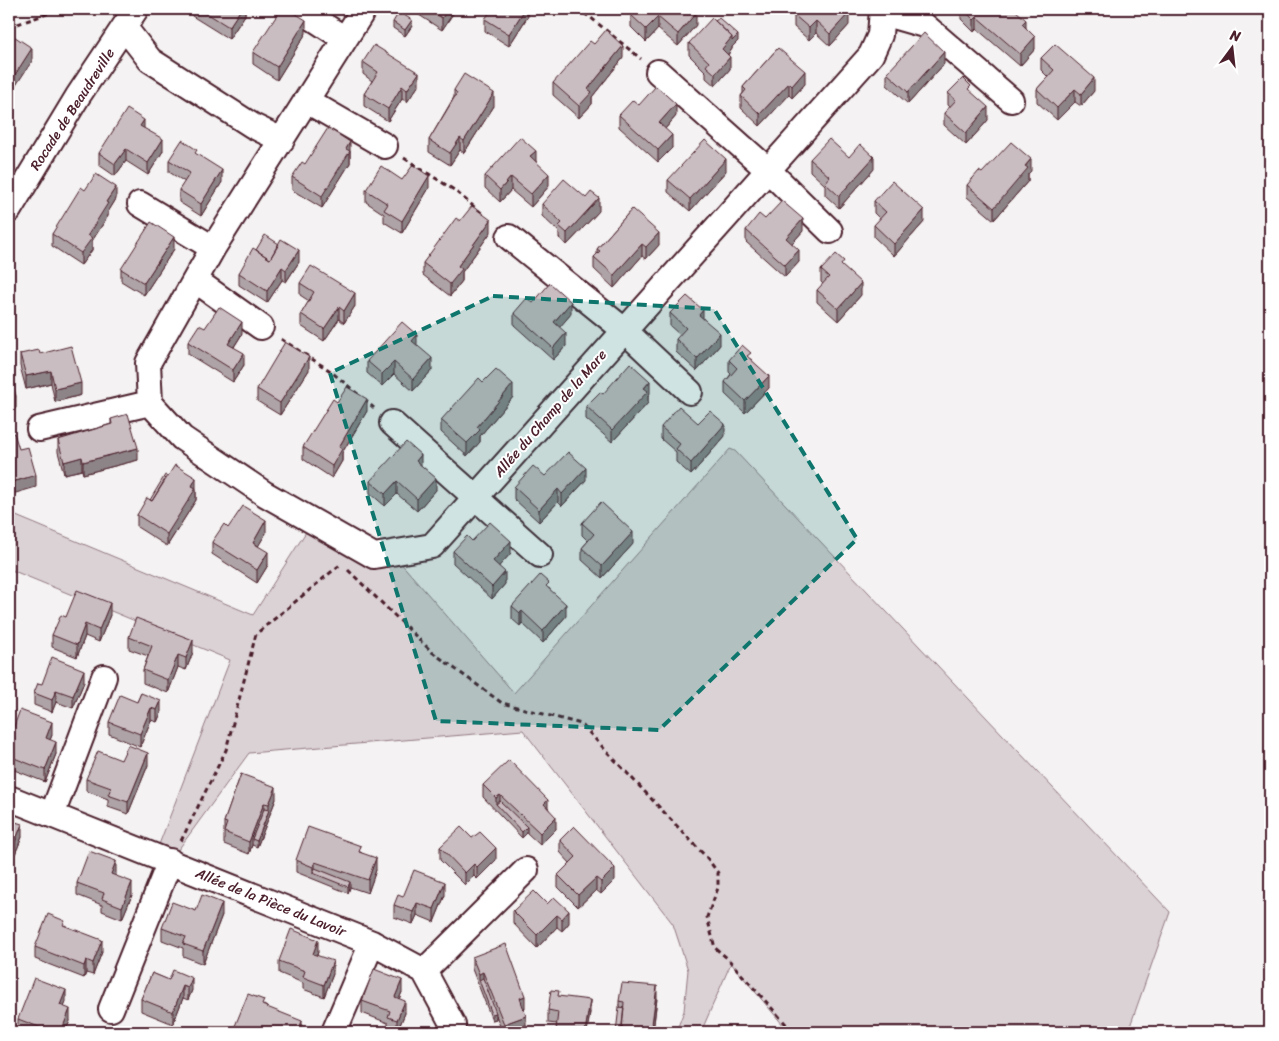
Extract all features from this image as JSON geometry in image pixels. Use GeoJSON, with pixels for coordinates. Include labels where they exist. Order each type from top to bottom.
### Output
{"type":"FeatureCollection","features":[{"type":"Feature","properties":{"kind":"street"},"geometry":{"type":"LineString","coordinates":[[298,9],[345,39]]}},
{"type":"Feature","properties":{"kind":"street"},"geometry":{"type":"LineString","coordinates":[[39,429],[150,403],[148,363],[213,248],[364,9]]}},
{"type":"Feature","properties":{"kind":"street","name":"Allée du Champ de la Mare"},"geometry":{"type":"LineString","coordinates":[[150,403],[182,438],[265,494],[374,556],[432,546],[871,55],[880,34],[882,11],[924,25],[1011,100]]}},
{"type":"Feature","properties":{"kind":"street"},"geometry":{"type":"LineString","coordinates":[[130,18],[150,60],[253,126],[282,140]]}},
{"type":"Feature","properties":{"kind":"street","name":"Rocade de Beaudreville"},"geometry":{"type":"LineString","coordinates":[[9,210],[78,96],[130,18]]}},
{"type":"Feature","properties":{"kind":"street"},"geometry":{"type":"LineString","coordinates":[[658,72],[768,170],[830,230]]}},
{"type":"Feature","properties":{"kind":"street"},"geometry":{"type":"LineString","coordinates":[[307,101],[385,146]]}},
{"type":"Feature","properties":{"kind":"street"},"geometry":{"type":"LineString","coordinates":[[140,204],[213,248]]}},
{"type":"Feature","properties":{"kind":"street"},"geometry":{"type":"LineString","coordinates":[[509,237],[624,330],[690,392]]}},
{"type":"Feature","properties":{"kind":"street"},"geometry":{"type":"LineString","coordinates":[[194,280],[261,327]]}},
{"type":"Feature","properties":{"kind":"street"},"geometry":{"type":"LineString","coordinates":[[392,423],[540,555]]}},
{"type":"Feature","properties":{"kind":"street"},"geometry":{"type":"LineString","coordinates":[[52,814],[104,677]]}},
{"type":"Feature","properties":{"kind":"street","name":"Allée de la Pièce du Lavoir"},"geometry":{"type":"LineString","coordinates":[[9,798],[372,943],[424,971]]}},
{"type":"Feature","properties":{"kind":"street"},"geometry":{"type":"LineString","coordinates":[[111,1009],[170,861]]}},
{"type":"Feature","properties":{"kind":"street"},"geometry":{"type":"LineString","coordinates":[[453,1032],[453,1025],[424,971],[526,870]]}},
{"type":"Feature","properties":{"kind":"street"},"geometry":{"type":"LineString","coordinates":[[334,1032],[372,943]]}},
{"type":"Feature","properties":{"kind":"path"},"geometry":{"type":"LineString","coordinates":[[9,27],[60,9]]}},
{"type":"Feature","properties":{"kind":"path"},"geometry":{"type":"LineString","coordinates":[[576,9],[590,17],[658,72]]}},
{"type":"Feature","properties":{"kind":"path"},"geometry":{"type":"LineString","coordinates":[[385,146],[454,190],[509,237]]}},
{"type":"Feature","properties":{"kind":"path"},"geometry":{"type":"LineString","coordinates":[[261,327],[330,370],[392,423]]}},
{"type":"Feature","properties":{"kind":"path"},"geometry":{"type":"LineString","coordinates":[[170,861],[226,750],[256,634],[341,564],[351,542]]}},
{"type":"Feature","properties":{"kind":"path"},"geometry":{"type":"LineString","coordinates":[[341,564],[432,652],[502,704],[581,724],[708,859],[718,873],[718,888],[707,917],[715,948],[727,958],[793,1032]]}},
{"type":"Feature","properties":{"kind":"highlighted area"},"geometry":{"type":"Polygon","coordinates":[[[493,296],[714,309],[857,539],[659,730],[436,721],[330,373],[493,296]]]}},
{"type":"Feature","properties":{"kind":"shaded area"},"geometry":{"type":"Polygon","coordinates":[[[730,449],[735,451],[1170,912],[1128,1032],[789,1032],[731,963],[701,1032],[676,1032],[684,1011],[688,970],[673,924],[523,730],[249,753],[170,861],[155,855],[230,660],[9,569],[9,513],[253,615],[313,521],[392,553],[514,693],[730,449]]]}},
{"type":"Feature","properties":{"kind":"building"},"geometry":{"type":"Polygon","coordinates":[[[200,9],[241,9],[229,27],[200,9]]]}},
{"type":"Feature","properties":{"kind":"building"},"geometry":{"type":"Polygon","coordinates":[[[281,9],[288,9],[306,20],[277,67],[253,52],[281,9]]]}},
{"type":"Feature","properties":{"kind":"building"},"geometry":{"type":"Polygon","coordinates":[[[428,9],[448,9],[442,18],[428,9]]]}},
{"type":"Feature","properties":{"kind":"building"},"geometry":{"type":"Polygon","coordinates":[[[492,9],[525,9],[509,34],[485,19],[492,9]]]}},
{"type":"Feature","properties":{"kind":"building"},"geometry":{"type":"Polygon","coordinates":[[[637,9],[691,9],[696,13],[678,34],[658,17],[646,29],[631,15],[637,9]]]}},
{"type":"Feature","properties":{"kind":"building"},"geometry":{"type":"Polygon","coordinates":[[[799,9],[845,9],[849,13],[830,34],[816,21],[809,28],[794,15],[799,9]]]}},
{"type":"Feature","properties":{"kind":"building"},"geometry":{"type":"Polygon","coordinates":[[[963,9],[1014,9],[1026,20],[1022,24],[1035,37],[1020,54],[977,17],[974,20],[963,9]]]}},
{"type":"Feature","properties":{"kind":"building"},"geometry":{"type":"Polygon","coordinates":[[[399,12],[412,20],[405,30],[393,22],[399,12]]]}},
{"type":"Feature","properties":{"kind":"building"},"geometry":{"type":"Polygon","coordinates":[[[712,18],[732,37],[722,49],[730,57],[715,74],[706,66],[709,62],[689,43],[712,18]]]}},
{"type":"Feature","properties":{"kind":"building"},"geometry":{"type":"Polygon","coordinates":[[[719,18],[738,35],[732,41],[732,37],[715,21],[719,18]]]}},
{"type":"Feature","properties":{"kind":"building"},"geometry":{"type":"Polygon","coordinates":[[[606,30],[623,46],[588,89],[592,92],[579,106],[553,83],[590,41],[594,44],[606,30]]]}},
{"type":"Feature","properties":{"kind":"building"},"geometry":{"type":"Polygon","coordinates":[[[9,33],[32,48],[9,84],[9,33]]]}},
{"type":"Feature","properties":{"kind":"building"},"geometry":{"type":"Polygon","coordinates":[[[924,33],[944,52],[908,92],[887,73],[924,33]]]}},
{"type":"Feature","properties":{"kind":"building"},"geometry":{"type":"Polygon","coordinates":[[[1055,44],[1094,78],[1081,94],[1075,89],[1057,108],[1037,89],[1054,70],[1041,58],[1055,44]]]}},
{"type":"Feature","properties":{"kind":"building"},"geometry":{"type":"Polygon","coordinates":[[[374,45],[419,73],[407,90],[402,86],[388,109],[364,94],[378,72],[363,62],[374,45]]]}},
{"type":"Feature","properties":{"kind":"building"},"geometry":{"type":"Polygon","coordinates":[[[778,48],[805,71],[792,86],[789,83],[760,114],[741,96],[746,90],[743,87],[778,48]]]}},
{"type":"Feature","properties":{"kind":"building"},"geometry":{"type":"Polygon","coordinates":[[[464,74],[494,93],[464,141],[460,138],[450,153],[429,140],[457,93],[454,90],[464,74]]]}},
{"type":"Feature","properties":{"kind":"building"},"geometry":{"type":"Polygon","coordinates":[[[963,78],[971,86],[968,89],[988,107],[966,133],[944,113],[956,100],[948,93],[963,78]]]}},
{"type":"Feature","properties":{"kind":"building"},"geometry":{"type":"Polygon","coordinates":[[[656,86],[676,104],[659,123],[672,135],[658,150],[619,115],[633,100],[639,105],[656,86]]]}},
{"type":"Feature","properties":{"kind":"building"},"geometry":{"type":"Polygon","coordinates":[[[127,109],[144,120],[140,126],[163,139],[148,163],[126,149],[115,164],[99,153],[127,109]]]}},
{"type":"Feature","properties":{"kind":"building"},"geometry":{"type":"Polygon","coordinates":[[[328,128],[350,142],[346,149],[350,151],[322,196],[292,177],[302,162],[305,164],[328,128]]]}},
{"type":"Feature","properties":{"kind":"building"},"geometry":{"type":"Polygon","coordinates":[[[520,137],[536,151],[530,156],[549,174],[531,194],[511,177],[500,190],[485,176],[520,137]]]}},
{"type":"Feature","properties":{"kind":"building"},"geometry":{"type":"Polygon","coordinates":[[[829,139],[849,157],[860,144],[874,157],[839,196],[825,183],[830,177],[810,159],[829,139]]]}},
{"type":"Feature","properties":{"kind":"building"},"geometry":{"type":"Polygon","coordinates":[[[182,140],[197,150],[195,153],[222,170],[201,204],[179,190],[190,173],[169,160],[182,140]]]}},
{"type":"Feature","properties":{"kind":"building"},"geometry":{"type":"Polygon","coordinates":[[[705,140],[726,159],[690,199],[668,180],[705,140]]]}},
{"type":"Feature","properties":{"kind":"building"},"geometry":{"type":"Polygon","coordinates":[[[1011,142],[1031,159],[1025,166],[1028,168],[994,208],[967,185],[979,171],[982,173],[1011,142]]]}},
{"type":"Feature","properties":{"kind":"building"},"geometry":{"type":"Polygon","coordinates":[[[413,165],[429,176],[402,221],[384,210],[388,204],[366,190],[381,166],[402,180],[413,165]]]}},
{"type":"Feature","properties":{"kind":"building"},"geometry":{"type":"Polygon","coordinates":[[[96,174],[116,187],[88,235],[92,238],[81,253],[52,234],[81,187],[85,190],[96,174]]]}},
{"type":"Feature","properties":{"kind":"building"},"geometry":{"type":"Polygon","coordinates":[[[564,179],[586,198],[591,192],[599,198],[567,233],[559,226],[562,223],[542,204],[564,179]]]}},
{"type":"Feature","properties":{"kind":"building"},"geometry":{"type":"Polygon","coordinates":[[[892,181],[924,210],[894,244],[874,225],[886,212],[874,201],[892,181]]]}},
{"type":"Feature","properties":{"kind":"building"},"geometry":{"type":"Polygon","coordinates":[[[782,201],[803,219],[786,238],[799,250],[785,265],[746,230],[759,214],[765,219],[782,201]]]}},
{"type":"Feature","properties":{"kind":"building"},"geometry":{"type":"Polygon","coordinates":[[[472,206],[491,220],[458,266],[462,269],[450,284],[423,263],[456,218],[460,221],[472,206]]]}},
{"type":"Feature","properties":{"kind":"building"},"geometry":{"type":"Polygon","coordinates":[[[632,209],[659,233],[646,247],[642,244],[614,275],[594,257],[600,251],[597,249],[632,209]]]}},
{"type":"Feature","properties":{"kind":"building"},"geometry":{"type":"Polygon","coordinates":[[[151,222],[174,237],[144,283],[121,269],[151,222]]]}},
{"type":"Feature","properties":{"kind":"building"},"geometry":{"type":"Polygon","coordinates":[[[265,235],[279,244],[270,259],[256,250],[265,235]]]}},
{"type":"Feature","properties":{"kind":"building"},"geometry":{"type":"Polygon","coordinates":[[[281,239],[299,250],[286,270],[282,267],[267,291],[239,273],[253,248],[270,259],[281,239]]]}},
{"type":"Feature","properties":{"kind":"building"},"geometry":{"type":"Polygon","coordinates":[[[836,254],[844,261],[841,265],[861,283],[838,309],[817,290],[829,277],[821,270],[836,254]]]}},
{"type":"Feature","properties":{"kind":"building"},"geometry":{"type":"Polygon","coordinates":[[[311,266],[355,293],[344,311],[339,307],[324,329],[301,314],[314,292],[300,283],[311,266]]]}},
{"type":"Feature","properties":{"kind":"building"},"geometry":{"type":"Polygon","coordinates":[[[550,283],[571,302],[554,322],[566,333],[553,348],[514,313],[527,298],[533,303],[550,283]]]}},
{"type":"Feature","properties":{"kind":"building"},"geometry":{"type":"Polygon","coordinates":[[[687,296],[703,310],[699,315],[720,333],[697,359],[676,339],[686,328],[670,313],[687,296]]]}},
{"type":"Feature","properties":{"kind":"building"},"geometry":{"type":"Polygon","coordinates":[[[219,307],[242,322],[228,344],[244,353],[233,370],[188,342],[199,325],[205,328],[219,307]]]}},
{"type":"Feature","properties":{"kind":"building"},"geometry":{"type":"Polygon","coordinates":[[[402,322],[417,335],[412,341],[432,358],[413,379],[394,362],[382,374],[367,361],[402,322]]]}},
{"type":"Feature","properties":{"kind":"building"},"geometry":{"type":"Polygon","coordinates":[[[285,342],[309,357],[280,403],[257,389],[285,342]]]}},
{"type":"Feature","properties":{"kind":"building"},"geometry":{"type":"Polygon","coordinates":[[[742,345],[751,353],[747,356],[769,376],[745,401],[725,382],[737,368],[729,360],[742,345]]]}},
{"type":"Feature","properties":{"kind":"building"},"geometry":{"type":"Polygon","coordinates":[[[71,346],[81,383],[55,389],[51,371],[26,376],[20,354],[39,350],[40,354],[71,346]]]}},
{"type":"Feature","properties":{"kind":"building"},"geometry":{"type":"Polygon","coordinates":[[[630,363],[650,381],[644,388],[648,391],[612,430],[586,406],[600,392],[603,394],[630,363]]]}},
{"type":"Feature","properties":{"kind":"building"},"geometry":{"type":"Polygon","coordinates":[[[496,369],[513,384],[477,427],[480,430],[467,443],[441,420],[479,378],[483,382],[496,369]]]}},
{"type":"Feature","properties":{"kind":"building"},"geometry":{"type":"Polygon","coordinates":[[[9,373],[16,396],[9,398],[9,373]]]}},
{"type":"Feature","properties":{"kind":"building"},"geometry":{"type":"Polygon","coordinates":[[[347,387],[367,399],[339,447],[342,449],[332,466],[303,447],[333,399],[337,402],[347,387]]]}},
{"type":"Feature","properties":{"kind":"building"},"geometry":{"type":"Polygon","coordinates":[[[679,406],[698,423],[710,411],[725,424],[691,463],[676,449],[680,444],[661,427],[679,406]]]}},
{"type":"Feature","properties":{"kind":"building"},"geometry":{"type":"Polygon","coordinates":[[[128,414],[138,448],[83,462],[82,457],[64,462],[58,440],[112,424],[111,419],[128,414]]]}},
{"type":"Feature","properties":{"kind":"building"},"geometry":{"type":"Polygon","coordinates":[[[14,433],[19,449],[28,447],[36,475],[9,483],[9,435],[14,433]]]}},
{"type":"Feature","properties":{"kind":"building"},"geometry":{"type":"Polygon","coordinates":[[[406,442],[421,455],[416,461],[436,478],[417,499],[397,481],[385,494],[370,481],[406,442]]]}},
{"type":"Feature","properties":{"kind":"building"},"geometry":{"type":"Polygon","coordinates":[[[568,452],[586,468],[562,494],[558,489],[539,510],[514,487],[533,466],[545,476],[568,452]]]}},
{"type":"Feature","properties":{"kind":"building"},"geometry":{"type":"Polygon","coordinates":[[[175,465],[196,478],[192,486],[196,488],[167,534],[137,515],[147,498],[152,501],[175,465]]]}},
{"type":"Feature","properties":{"kind":"building"},"geometry":{"type":"Polygon","coordinates":[[[165,475],[167,476],[152,501],[150,500],[165,475]]]}},
{"type":"Feature","properties":{"kind":"building"},"geometry":{"type":"Polygon","coordinates":[[[601,502],[633,532],[602,566],[582,548],[594,534],[582,523],[601,502]]]}},
{"type":"Feature","properties":{"kind":"building"},"geometry":{"type":"Polygon","coordinates":[[[243,506],[266,520],[253,543],[268,552],[257,570],[212,542],[224,524],[228,528],[243,506]]]}},
{"type":"Feature","properties":{"kind":"building"},"geometry":{"type":"Polygon","coordinates":[[[490,522],[511,541],[493,561],[505,572],[492,587],[453,551],[467,536],[472,541],[490,522]]]}},
{"type":"Feature","properties":{"kind":"building"},"geometry":{"type":"Polygon","coordinates":[[[540,575],[549,583],[546,586],[566,604],[543,631],[522,611],[520,613],[512,606],[540,575]]]}},
{"type":"Feature","properties":{"kind":"building"},"geometry":{"type":"Polygon","coordinates":[[[77,590],[110,603],[99,630],[85,624],[77,645],[52,635],[61,615],[66,617],[77,590]]]}},
{"type":"Feature","properties":{"kind":"building"},"geometry":{"type":"Polygon","coordinates":[[[136,618],[193,640],[186,658],[178,655],[168,680],[143,670],[152,646],[129,637],[136,618]]]}},
{"type":"Feature","properties":{"kind":"building"},"geometry":{"type":"Polygon","coordinates":[[[52,657],[84,670],[73,696],[56,690],[52,700],[34,693],[38,683],[42,684],[52,657]]]}},
{"type":"Feature","properties":{"kind":"building"},"geometry":{"type":"Polygon","coordinates":[[[141,693],[161,701],[157,710],[151,708],[140,734],[109,722],[120,695],[137,702],[141,693]]]}},
{"type":"Feature","properties":{"kind":"building"},"geometry":{"type":"Polygon","coordinates":[[[20,710],[52,722],[46,738],[56,742],[45,770],[9,756],[9,740],[20,710]]]}},
{"type":"Feature","properties":{"kind":"building"},"geometry":{"type":"Polygon","coordinates":[[[128,745],[148,753],[128,802],[108,795],[111,788],[86,779],[98,751],[121,760],[128,745]]]}},
{"type":"Feature","properties":{"kind":"building"},"geometry":{"type":"Polygon","coordinates":[[[509,760],[548,800],[544,804],[556,817],[540,833],[500,795],[496,798],[483,785],[509,760]]]}},
{"type":"Feature","properties":{"kind":"building"},"geometry":{"type":"Polygon","coordinates":[[[241,774],[276,787],[269,804],[264,803],[249,842],[224,832],[227,823],[224,822],[241,774]]]}},
{"type":"Feature","properties":{"kind":"building"},"geometry":{"type":"Polygon","coordinates":[[[500,801],[527,827],[522,832],[496,804],[500,801]]]}},
{"type":"Feature","properties":{"kind":"building"},"geometry":{"type":"Polygon","coordinates":[[[264,809],[269,810],[257,841],[252,839],[264,809]]]}},
{"type":"Feature","properties":{"kind":"building"},"geometry":{"type":"Polygon","coordinates":[[[9,820],[22,824],[15,842],[10,840],[9,844],[9,820]]]}},
{"type":"Feature","properties":{"kind":"building"},"geometry":{"type":"Polygon","coordinates":[[[574,826],[615,868],[601,882],[596,878],[578,895],[558,875],[576,857],[560,840],[574,826]]]}},
{"type":"Feature","properties":{"kind":"building"},"geometry":{"type":"Polygon","coordinates":[[[308,827],[361,846],[359,852],[376,858],[368,880],[315,862],[313,867],[296,860],[308,827]]]}},
{"type":"Feature","properties":{"kind":"building"},"geometry":{"type":"Polygon","coordinates":[[[461,827],[472,838],[480,832],[496,848],[477,867],[474,864],[465,873],[440,847],[461,827]]]}},
{"type":"Feature","properties":{"kind":"building"},"geometry":{"type":"Polygon","coordinates":[[[89,851],[116,861],[111,874],[132,882],[122,907],[102,899],[104,893],[77,883],[89,851]]]}},
{"type":"Feature","properties":{"kind":"building"},"geometry":{"type":"Polygon","coordinates":[[[315,868],[350,882],[348,887],[313,873],[315,868]]]}},
{"type":"Feature","properties":{"kind":"building"},"geometry":{"type":"Polygon","coordinates":[[[414,870],[445,882],[434,909],[417,903],[413,912],[394,905],[398,895],[403,897],[414,870]]]}},
{"type":"Feature","properties":{"kind":"building"},"geometry":{"type":"Polygon","coordinates":[[[534,891],[547,904],[554,897],[569,911],[562,919],[557,915],[537,935],[513,911],[534,891]]]}},
{"type":"Feature","properties":{"kind":"building"},"geometry":{"type":"Polygon","coordinates":[[[202,895],[222,903],[203,951],[183,944],[186,937],[162,928],[172,902],[196,911],[202,895]]]}},
{"type":"Feature","properties":{"kind":"building"},"geometry":{"type":"Polygon","coordinates":[[[48,914],[65,921],[63,925],[102,940],[93,963],[86,960],[84,966],[35,947],[48,914]]]}},
{"type":"Feature","properties":{"kind":"building"},"geometry":{"type":"Polygon","coordinates":[[[291,929],[318,940],[313,954],[333,961],[324,985],[303,977],[305,971],[279,961],[291,929]]]}},
{"type":"Feature","properties":{"kind":"building"},"geometry":{"type":"Polygon","coordinates":[[[506,944],[525,996],[520,998],[526,1016],[504,1024],[483,972],[479,974],[472,957],[506,944]]]}},
{"type":"Feature","properties":{"kind":"building"},"geometry":{"type":"Polygon","coordinates":[[[374,969],[402,980],[395,997],[405,1001],[397,1020],[388,1017],[390,1011],[362,1001],[374,969]]]}},
{"type":"Feature","properties":{"kind":"building"},"geometry":{"type":"Polygon","coordinates":[[[173,970],[192,978],[188,988],[183,986],[173,1012],[141,999],[152,973],[169,980],[173,970]]]}},
{"type":"Feature","properties":{"kind":"building"},"geometry":{"type":"Polygon","coordinates":[[[34,978],[66,990],[60,1005],[70,1009],[61,1032],[52,1032],[18,1019],[34,978]]]}},
{"type":"Feature","properties":{"kind":"building"},"geometry":{"type":"Polygon","coordinates":[[[483,978],[496,1013],[492,1014],[479,980],[483,978]]]}},
{"type":"Feature","properties":{"kind":"building"},"geometry":{"type":"Polygon","coordinates":[[[622,983],[657,986],[651,1032],[622,1032],[624,1002],[619,1001],[622,983]]]}},
{"type":"Feature","properties":{"kind":"building"},"geometry":{"type":"Polygon","coordinates":[[[551,990],[559,991],[558,996],[590,1000],[585,1032],[556,1030],[558,1012],[548,1010],[551,990]]]}},
{"type":"Feature","properties":{"kind":"building"},"geometry":{"type":"Polygon","coordinates":[[[248,994],[264,1000],[262,1005],[302,1021],[298,1032],[249,1032],[235,1026],[248,994]]]}},
{"type":"Feature","properties":{"kind":"building"},"geometry":{"type":"Polygon","coordinates":[[[619,1007],[624,1008],[621,1032],[616,1032],[619,1007]]]}},
{"type":"Feature","properties":{"kind":"building"},"geometry":{"type":"Polygon","coordinates":[[[156,1028],[167,1032],[154,1032],[156,1028]]]}}]}
